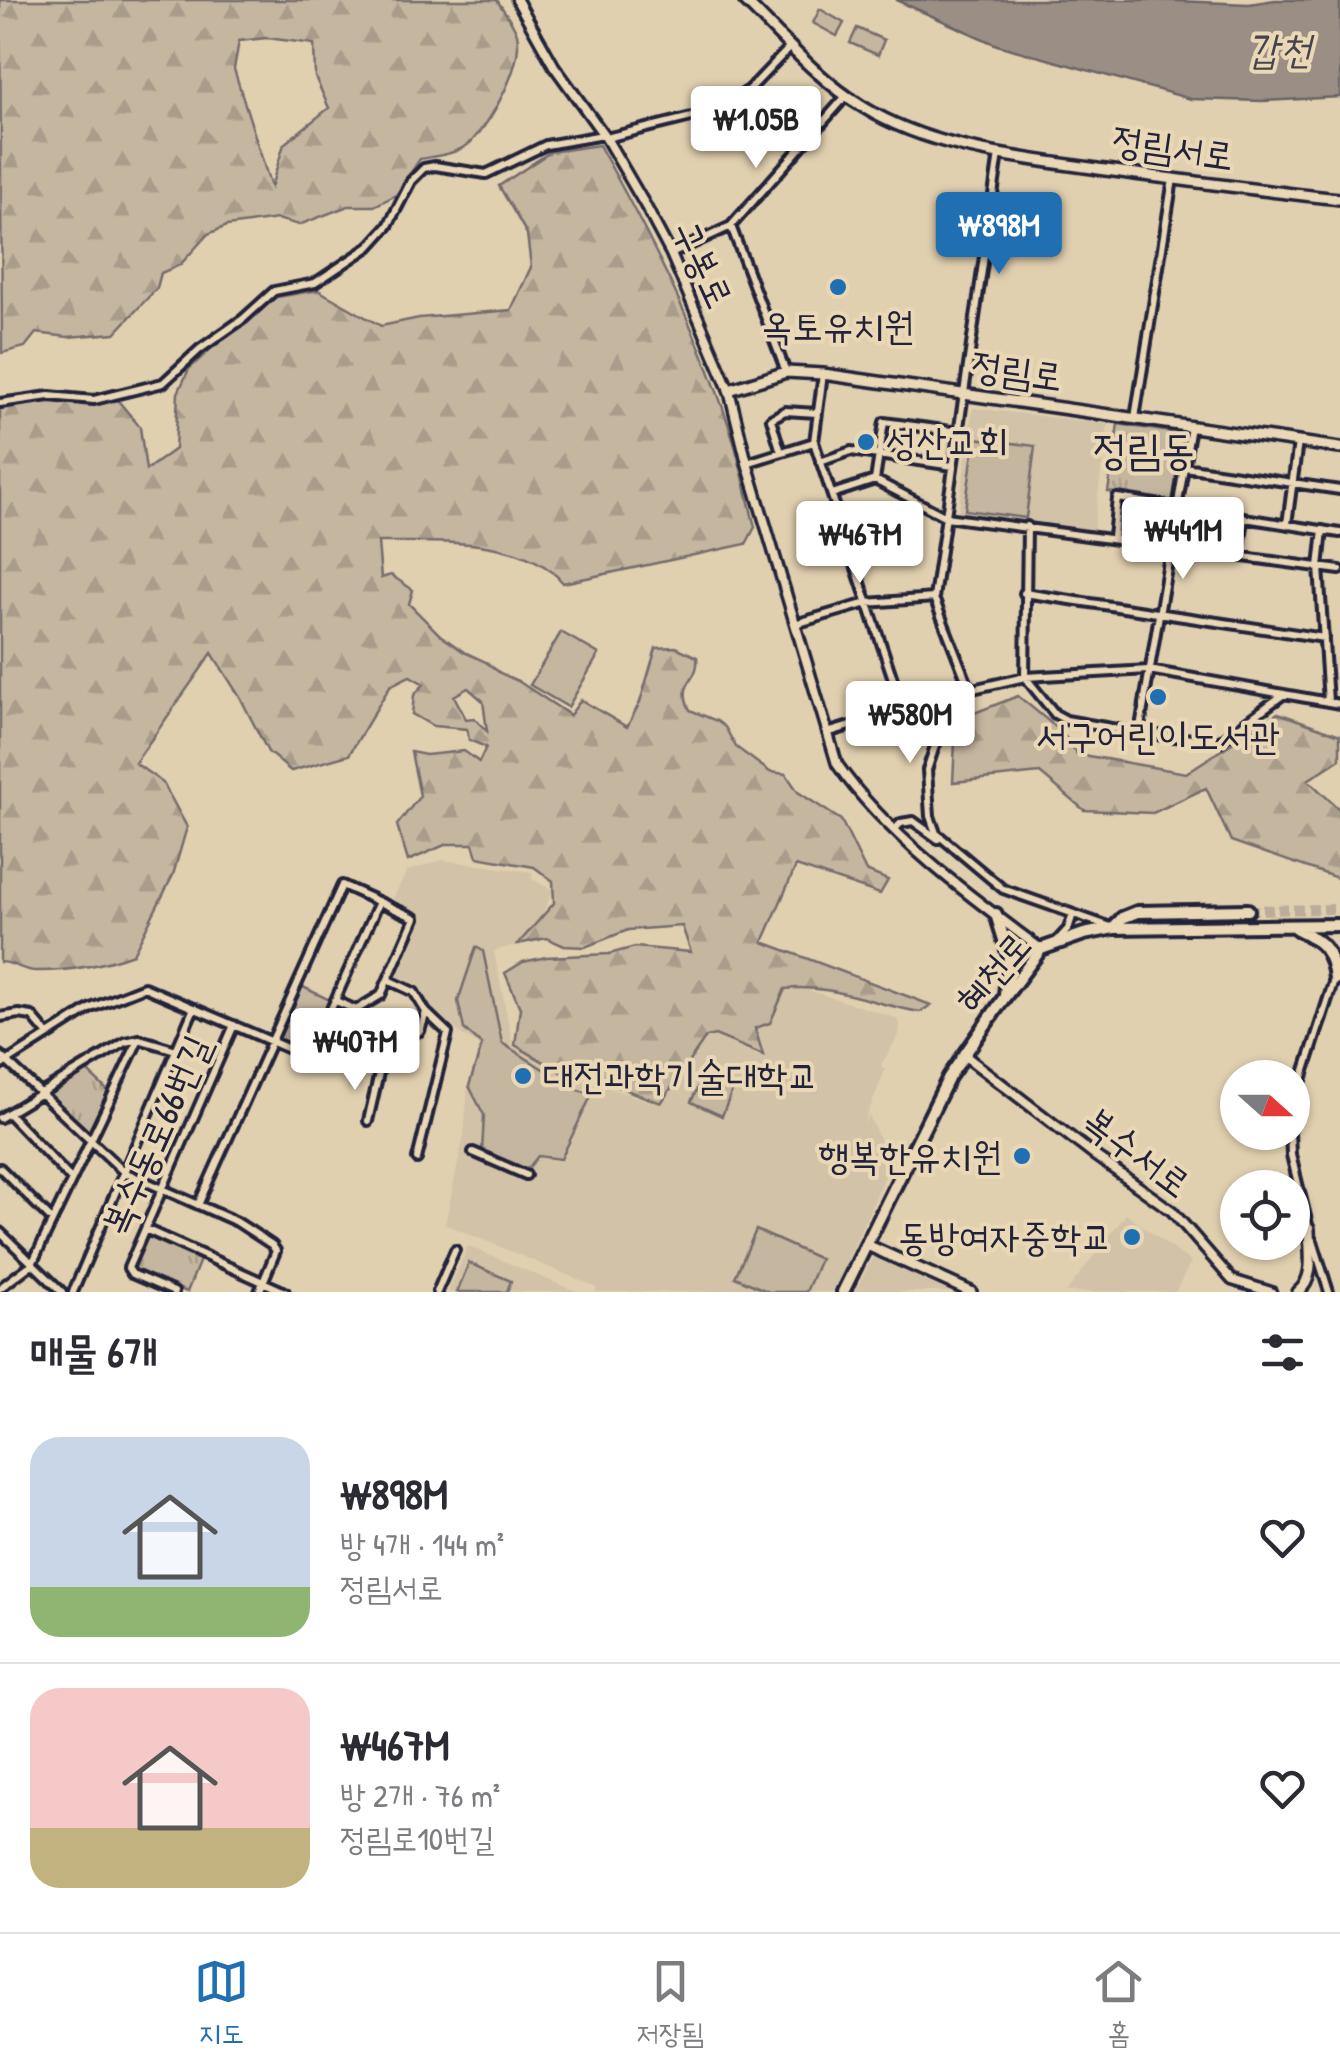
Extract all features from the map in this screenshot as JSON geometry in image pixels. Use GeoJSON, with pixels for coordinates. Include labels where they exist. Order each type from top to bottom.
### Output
{"type":"FeatureCollection","features":[{"type":"Feature","properties":{"kind":"main road","name":"정림서로"},"geometry":{"type":"LineString","coordinates":[[744,0],[846,95],[886,120],[999,154],[1173,180],[1340,199]]}},
{"type":"Feature","properties":{"kind":"main road","name":"정림로"},"geometry":{"type":"LineString","coordinates":[[729,390],[786,372],[823,374],[1340,448]]}},
{"type":"Feature","properties":{"kind":"main road"},"geometry":{"type":"LineString","coordinates":[[1114,928],[1122,918],[1137,912],[1248,910]]}},
{"type":"Feature","properties":{"kind":"main road"},"geometry":{"type":"LineString","coordinates":[[996,914],[1009,956],[1004,998]]}},
{"type":"Feature","properties":{"kind":"main road","name":"혜천로"},"geometry":{"type":"LineString","coordinates":[[843,1292],[949,1078],[1004,998],[1046,948],[1114,928],[1340,925]]}},
{"type":"Feature","properties":{"kind":"main road"},"geometry":{"type":"LineString","coordinates":[[1291,926],[1324,945],[1337,975]]}},
{"type":"Feature","properties":{"kind":"main road"},"geometry":{"type":"LineString","coordinates":[[866,1245],[970,1292]]}},
{"type":"Feature","properties":{"kind":"main road"},"geometry":{"type":"LineString","coordinates":[[1298,1292],[1310,1276],[1310,1260]]}},
{"type":"Feature","properties":{"kind":"street","name":"구봉로"},"geometry":{"type":"LineString","coordinates":[[517,0],[554,66],[605,137],[670,254],[729,390],[746,463],[837,764],[852,786],[894,830],[996,914],[1046,948]]}},
{"type":"Feature","properties":{"kind":"street"},"geometry":{"type":"LineString","coordinates":[[0,403],[49,396],[94,400],[163,384],[200,349],[243,320],[274,291],[315,284],[369,247],[388,226],[411,181],[424,168],[435,166],[486,174],[546,145],[605,137],[716,111],[748,90],[791,46]]}},
{"type":"Feature","properties":{"kind":"street"},"geometry":{"type":"LineString","coordinates":[[670,254],[731,226],[846,95]]}},
{"type":"Feature","properties":{"kind":"street"},"geometry":{"type":"LineString","coordinates":[[943,842],[930,816],[927,770],[967,691],[934,598],[999,154]]}},
{"type":"Feature","properties":{"kind":"street"},"geometry":{"type":"LineString","coordinates":[[1135,418],[1173,180]]}},
{"type":"Feature","properties":{"kind":"street"},"geometry":{"type":"LineString","coordinates":[[731,226],[786,372]]}},
{"type":"Feature","properties":{"kind":"street"},"geometry":{"type":"LineString","coordinates":[[823,374],[814,442],[903,710]]}},
{"type":"Feature","properties":{"kind":"street"},"geometry":{"type":"LineString","coordinates":[[781,452],[771,419],[785,412],[817,413]]}},
{"type":"Feature","properties":{"kind":"street"},"geometry":{"type":"LineString","coordinates":[[875,480],[884,422],[959,432]]}},
{"type":"Feature","properties":{"kind":"street"},"geometry":{"type":"LineString","coordinates":[[1139,733],[1190,426]]}},
{"type":"Feature","properties":{"kind":"street"},"geometry":{"type":"LineString","coordinates":[[746,463],[814,442]]}},
{"type":"Feature","properties":{"kind":"street"},"geometry":{"type":"LineString","coordinates":[[1287,524],[1298,442]]}},
{"type":"Feature","properties":{"kind":"street"},"geometry":{"type":"LineString","coordinates":[[820,462],[851,451],[953,466]]}},
{"type":"Feature","properties":{"kind":"street"},"geometry":{"type":"LineString","coordinates":[[1184,467],[1340,490]]}},
{"type":"Feature","properties":{"kind":"street"},"geometry":{"type":"LineString","coordinates":[[832,494],[875,480],[946,517],[1340,570]]}},
{"type":"Feature","properties":{"kind":"street"},"geometry":{"type":"LineString","coordinates":[[1112,538],[1117,498],[1340,532]]}},
{"type":"Feature","properties":{"kind":"street"},"geometry":{"type":"LineString","coordinates":[[1239,556],[1244,516]]}},
{"type":"Feature","properties":{"kind":"street"},"geometry":{"type":"LineString","coordinates":[[1027,526],[1025,677],[1055,714],[1066,720],[1139,733],[1218,742],[1284,694]]}},
{"type":"Feature","properties":{"kind":"street"},"geometry":{"type":"LineString","coordinates":[[1323,530],[1319,567],[1328,702]]}},
{"type":"Feature","properties":{"kind":"street"},"geometry":{"type":"LineString","coordinates":[[1024,593],[1324,638]]}},
{"type":"Feature","properties":{"kind":"street"},"geometry":{"type":"LineString","coordinates":[[795,624],[867,603],[934,598]]}},
{"type":"Feature","properties":{"kind":"street"},"geometry":{"type":"LineString","coordinates":[[826,734],[1025,677],[1150,670],[1340,704]]}},
{"type":"Feature","properties":{"kind":"street"},"geometry":{"type":"LineString","coordinates":[[894,830],[901,823],[913,821],[1003,889],[1114,928]]}},
{"type":"Feature","properties":{"kind":"street"},"geometry":{"type":"LineString","coordinates":[[198,1205],[342,885],[416,918],[381,995],[356,1010],[336,1001]]}},
{"type":"Feature","properties":{"kind":"street"},"geometry":{"type":"LineString","coordinates":[[0,1066],[91,1008],[144,988],[296,1052],[314,1047],[379,902]]}},
{"type":"Feature","properties":{"kind":"street"},"geometry":{"type":"LineString","coordinates":[[1046,948],[1068,930],[1073,914]]}},
{"type":"Feature","properties":{"kind":"street"},"geometry":{"type":"LineString","coordinates":[[1309,1060],[1340,962]]}},
{"type":"Feature","properties":{"kind":"street"},"geometry":{"type":"LineString","coordinates":[[388,980],[414,992],[426,1012],[448,1033],[417,1159]]}},
{"type":"Feature","properties":{"kind":"street"},"geometry":{"type":"LineString","coordinates":[[73,1292],[194,1008]]}},
{"type":"Feature","properties":{"kind":"street"},"geometry":{"type":"LineString","coordinates":[[368,1122],[384,1051],[388,1044],[420,1031],[426,1012]]}},
{"type":"Feature","properties":{"kind":"street"},"geometry":{"type":"LineString","coordinates":[[0,1017],[32,1016],[48,1035]]}},
{"type":"Feature","properties":{"kind":"street","name":"복수동로66번길"},"geometry":{"type":"LineString","coordinates":[[174,1292],[132,1274],[128,1268],[234,1025]]}},
{"type":"Feature","properties":{"kind":"street"},"geometry":{"type":"LineString","coordinates":[[71,1178],[4,1116],[125,1042],[140,1039],[176,1050]]}},
{"type":"Feature","properties":{"kind":"street"},"geometry":{"type":"LineString","coordinates":[[0,1288],[32,1264],[140,1039]]}},
{"type":"Feature","properties":{"kind":"street"},"geometry":{"type":"LineString","coordinates":[[0,1055],[124,1172],[238,1222],[272,1245],[276,1252],[259,1292]]}},
{"type":"Feature","properties":{"kind":"street","name":"복수서로"},"geometry":{"type":"LineString","coordinates":[[964,1055],[1125,1179],[1172,1210],[1232,1280],[1271,1292]]}},
{"type":"Feature","properties":{"kind":"street"},"geometry":{"type":"LineString","coordinates":[[473,1152],[526,1175]]}},
{"type":"Feature","properties":{"kind":"street"},"geometry":{"type":"LineString","coordinates":[[0,1168],[52,1220]]}},
{"type":"Feature","properties":{"kind":"street"},"geometry":{"type":"LineString","coordinates":[[145,1229],[285,1292]]}},
{"type":"Feature","properties":{"kind":"street"},"geometry":{"type":"LineString","coordinates":[[1310,1231],[1329,1292]]}},
{"type":"Feature","properties":{"kind":"street"},"geometry":{"type":"LineString","coordinates":[[0,1232],[62,1292]]}},
{"type":"Feature","properties":{"kind":"street"},"geometry":{"type":"LineString","coordinates":[[437,1292],[455,1250]]}},
{"type":"Feature","properties":{"kind":"shaded area"},"geometry":{"type":"Polygon","coordinates":[[[973,408],[1108,424],[1093,531],[958,512],[973,408]]]}},
{"type":"Feature","properties":{"kind":"shaded area","name":"대전과학기술대학교"},"geometry":{"type":"Polygon","coordinates":[[[443,860],[533,872],[532,879],[553,890],[539,923],[518,944],[494,951],[513,1046],[561,1072],[661,1105],[706,1038],[714,1036],[764,1058],[756,1028],[771,1023],[785,990],[805,989],[896,1018],[899,1035],[881,1065],[885,1070],[863,1126],[869,1115],[890,1165],[833,1292],[596,1292],[596,1287],[445,1224],[464,1135],[468,1085],[480,1046],[395,977],[419,920],[393,898],[407,871],[443,860]]]}},
{"type":"Feature","properties":{"kind":"shaded area","name":"동방여자중학교"},"geometry":{"type":"Polygon","coordinates":[[[1126,1214],[1191,1262],[1175,1292],[1066,1292],[1126,1214]]]}},
{"type":"Feature","properties":{"kind":"shaded area"},"geometry":{"type":"Polygon","coordinates":[[[468,1246],[577,1292],[448,1292],[468,1246]]]}},
{"type":"Feature","properties":{"kind":"shaded area"},"geometry":{"type":"Polygon","coordinates":[[[873,1257],[950,1292],[855,1292],[873,1257]]]}},
{"type":"Feature","properties":{"kind":"green space"},"geometry":{"type":"Polygon","coordinates":[[[0,0],[497,0],[517,34],[516,60],[497,106],[467,145],[448,154],[420,159],[396,195],[374,206],[348,206],[299,225],[277,219],[227,226],[208,234],[180,265],[161,273],[157,288],[115,333],[68,337],[36,333],[25,347],[2,353],[0,0]],[[267,38],[239,41],[234,69],[271,187],[284,144],[329,108],[315,77],[314,44],[267,38]]]}},
{"type":"Feature","properties":{"kind":"green space"},"geometry":{"type":"Polygon","coordinates":[[[820,9],[844,23],[837,36],[813,23],[820,9]]]}},
{"type":"Feature","properties":{"kind":"green space"},"geometry":{"type":"Polygon","coordinates":[[[857,28],[884,40],[878,55],[850,43],[857,28]]]}},
{"type":"Feature","properties":{"kind":"green space"},"geometry":{"type":"Polygon","coordinates":[[[599,145],[670,281],[701,351],[732,436],[755,527],[746,544],[563,583],[546,567],[502,549],[451,543],[378,542],[381,578],[391,575],[413,590],[409,604],[440,635],[570,715],[581,700],[627,727],[640,702],[656,648],[676,647],[697,657],[686,693],[690,710],[717,721],[736,747],[770,772],[786,774],[798,792],[841,820],[866,871],[888,880],[880,894],[796,866],[763,942],[931,1005],[920,1012],[819,989],[785,989],[770,1023],[755,1028],[763,1055],[715,1035],[706,1037],[661,1103],[599,1080],[587,1066],[561,1072],[515,1045],[520,1008],[505,973],[523,962],[546,957],[609,954],[635,947],[691,952],[682,926],[628,930],[585,947],[564,946],[547,938],[518,944],[554,903],[553,881],[534,867],[477,857],[473,844],[447,844],[408,861],[397,825],[420,796],[411,752],[426,755],[464,751],[479,762],[486,747],[469,740],[467,729],[433,726],[412,714],[414,695],[424,684],[410,676],[390,686],[349,755],[291,771],[268,752],[212,653],[135,763],[163,783],[187,827],[173,875],[133,954],[87,967],[50,971],[33,971],[0,962],[0,409],[44,398],[115,397],[140,427],[146,470],[175,449],[178,393],[189,369],[265,299],[318,290],[381,326],[419,318],[511,310],[531,267],[527,234],[499,186],[550,152],[599,145]],[[468,688],[454,696],[466,719],[474,718],[487,731],[483,701],[468,688]]]}},
{"type":"Feature","properties":{"kind":"green space"},"geometry":{"type":"Polygon","coordinates":[[[1118,424],[1183,434],[1173,502],[1108,492],[1118,424]]]}},
{"type":"Feature","properties":{"kind":"green space"},"geometry":{"type":"Polygon","coordinates":[[[975,438],[1035,446],[1026,518],[965,510],[975,438]]]}},
{"type":"Feature","properties":{"kind":"green space"},"geometry":{"type":"Polygon","coordinates":[[[561,632],[599,654],[568,707],[530,685],[561,632]]]}},
{"type":"Feature","properties":{"kind":"green space"},"geometry":{"type":"Polygon","coordinates":[[[1018,696],[1062,732],[1077,754],[1186,773],[1278,713],[1340,735],[1340,759],[1308,780],[1340,810],[1340,879],[1231,841],[1206,788],[1153,813],[1084,810],[1040,773],[953,782],[956,720],[1018,696]]]}},
{"type":"Feature","properties":{"kind":"green space"},"geometry":{"type":"Polygon","coordinates":[[[476,947],[483,951],[502,1043],[575,1089],[592,1094],[561,1159],[538,1156],[526,1171],[482,1152],[484,1115],[469,1086],[482,1045],[464,1029],[458,1001],[476,947]]]}},
{"type":"Feature","properties":{"kind":"green space"},"geometry":{"type":"Polygon","coordinates":[[[301,986],[332,1001],[310,1045],[296,1049],[275,1041],[301,986]]]}},
{"type":"Feature","properties":{"kind":"green space"},"geometry":{"type":"Polygon","coordinates":[[[87,1071],[108,1091],[87,1136],[47,1094],[87,1071]]]}},
{"type":"Feature","properties":{"kind":"green space"},"geometry":{"type":"Polygon","coordinates":[[[703,1076],[732,1091],[722,1116],[691,1102],[703,1076]]]}},
{"type":"Feature","properties":{"kind":"green space"},"geometry":{"type":"Polygon","coordinates":[[[756,1230],[820,1259],[806,1292],[769,1292],[735,1277],[756,1230]]]}},
{"type":"Feature","properties":{"kind":"green space"},"geometry":{"type":"Polygon","coordinates":[[[148,1231],[202,1255],[187,1292],[134,1270],[148,1231]]]}},
{"type":"Feature","properties":{"kind":"green space"},"geometry":{"type":"Polygon","coordinates":[[[469,1263],[511,1281],[507,1292],[457,1292],[469,1263]]]}},
{"type":"Feature","properties":{"kind":"water","name":"갑천"},"geometry":{"type":"Polygon","coordinates":[[[896,0],[1249,4],[1340,0],[1340,97],[1191,99],[997,45],[896,0]]]}},
{"type":"Feature","properties":{"kind":"tunnel"},"geometry":{"type":"LineString","coordinates":[[1248,910],[1340,909]]}},
{"type":"Feature","properties":{"kind":"place","name":"옥토유치원"},"geometry":{"type":"Point","coordinates":[838,287]}},
{"type":"Feature","properties":{"kind":"place","name":"성산교회"},"geometry":{"type":"Point","coordinates":[866,442]}},
{"type":"Feature","properties":{"kind":"place","name":"서구어린이도서관"},"geometry":{"type":"Point","coordinates":[1158,697]}},
{"type":"Feature","properties":{"kind":"place","name":"대전과학기술대학교"},"geometry":{"type":"Point","coordinates":[523,1076]}},
{"type":"Feature","properties":{"kind":"place","name":"행복한유치원"},"geometry":{"type":"Point","coordinates":[1022,1156]}},
{"type":"Feature","properties":{"kind":"place","name":"동방여자중학교"},"geometry":{"type":"Point","coordinates":[1132,1237]}},
{"type":"Feature","properties":{"kind":"district","name":"정림동"},"geometry":{"type":"Point","coordinates":[1144,449]}}]}
